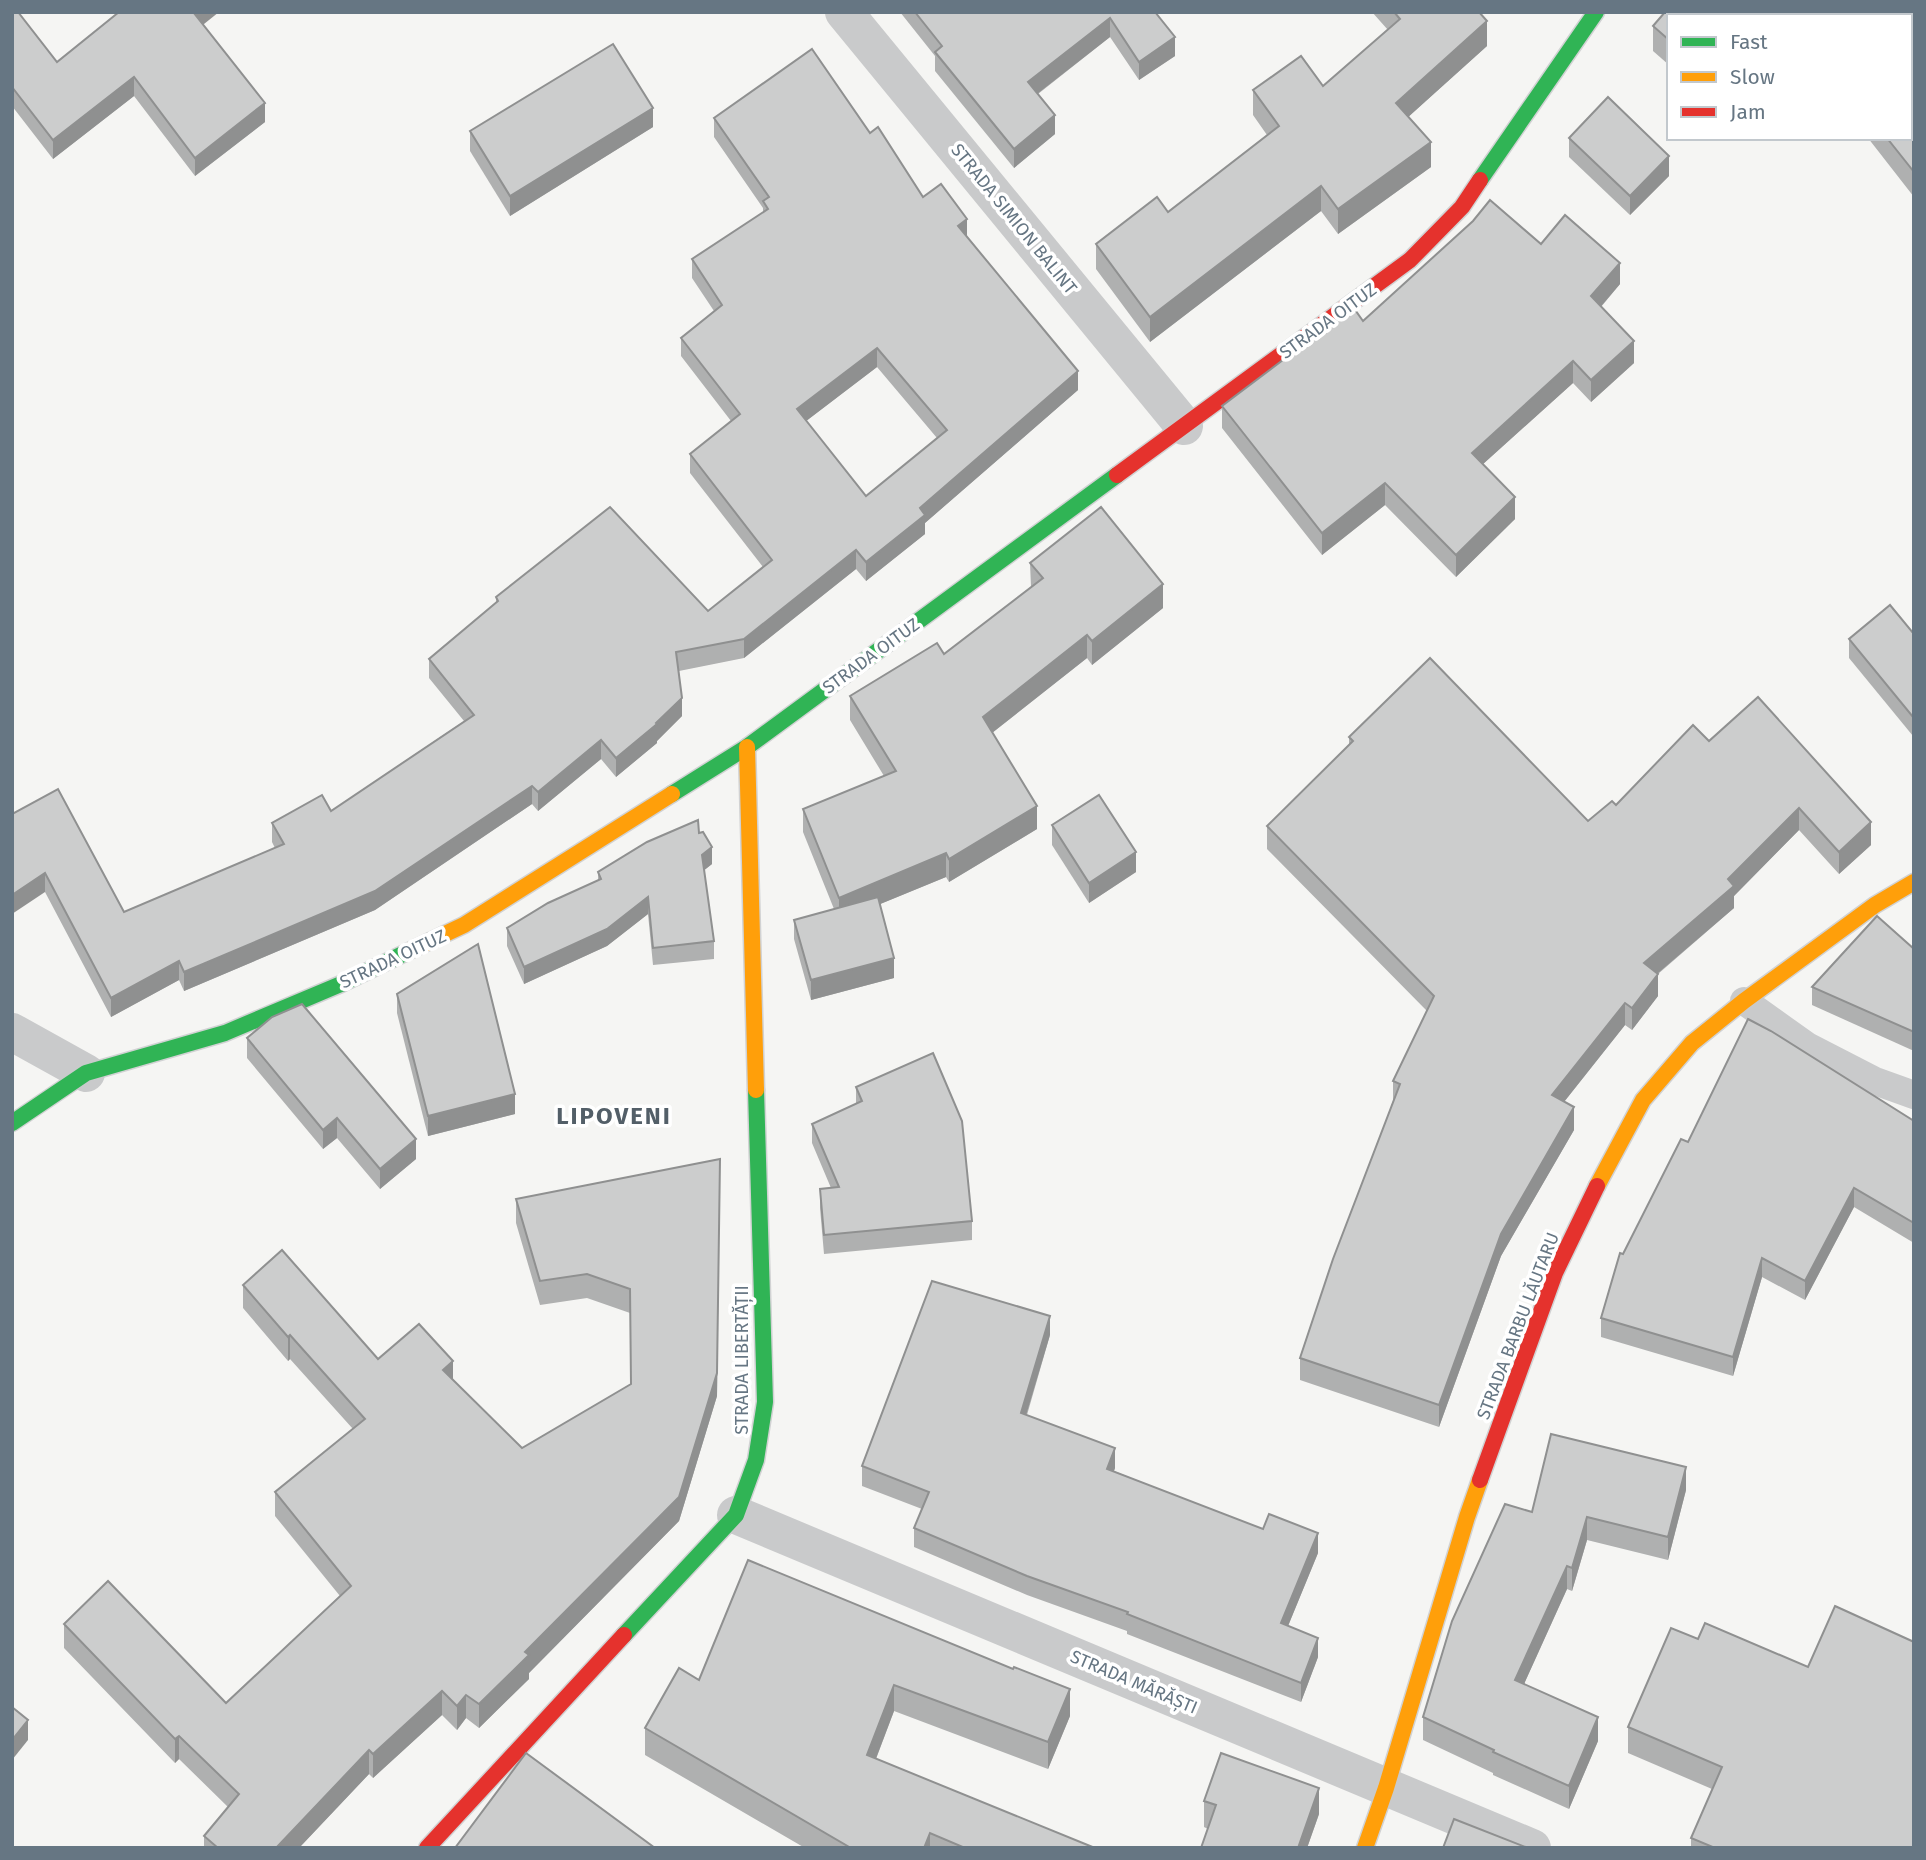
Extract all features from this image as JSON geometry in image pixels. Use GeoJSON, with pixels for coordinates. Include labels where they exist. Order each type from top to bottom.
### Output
{"type":"FeatureCollection","features":[{"type":"Feature","properties":{"kind":"street","name":"STRADA SIMION BALINT"},"geometry":{"type":"LineString","coordinates":[[844,12],[1184,426]]}},
{"type":"Feature","properties":{"kind":"street","name":"STRADA OITUZ"},"geometry":{"type":"LineString","coordinates":[[12,1123],[86,1073],[225,1032],[341,984],[464,925],[747,747],[1366,294],[1418,251],[1462,207],[1597,12]]}},
{"type":"Feature","properties":{"kind":"street","name":"STRADA LIBERTĂȚII"},"geometry":{"type":"LineString","coordinates":[[427,1848],[736,1516],[754,1475],[762,1441],[765,1402],[747,747]]}},
{"type":"Feature","properties":{"kind":"street","name":"STRADA BARBU LĂUTARU"},"geometry":{"type":"LineString","coordinates":[[1365,1848],[1386,1788],[1467,1517],[1555,1273],[1609,1160],[1643,1100],[1692,1043],[1875,905],[1914,882]]}},
{"type":"Feature","properties":{"kind":"street"},"geometry":{"type":"LineString","coordinates":[[12,1032],[86,1073]]}},
{"type":"Feature","properties":{"kind":"street","name":"STRADA MĂRĂȘTI"},"geometry":{"type":"LineString","coordinates":[[736,1516],[1532,1848]]}},
{"type":"Feature","properties":{"kind":"lane"},"geometry":{"type":"LineString","coordinates":[[1744,1002],[1807,1046],[1875,1081],[1914,1095]]}},
{"type":"Feature","properties":{"kind":"building"},"geometry":{"type":"Polygon","coordinates":[[[12,12],[18,12],[57,62],[119,12],[196,12],[194,13],[265,103],[195,158],[134,77],[53,140],[12,87],[12,12]]]}},
{"type":"Feature","properties":{"kind":"building"},"geometry":{"type":"Polygon","coordinates":[[[915,12],[1155,12],[1175,37],[1139,62],[1110,18],[1028,82],[1055,115],[1014,149],[935,52],[942,46],[915,12]]]}},
{"type":"Feature","properties":{"kind":"building"},"geometry":{"type":"Polygon","coordinates":[[[1394,12],[1479,12],[1487,21],[1396,103],[1431,142],[1338,209],[1321,186],[1150,317],[1096,244],[1157,197],[1168,212],[1279,126],[1253,90],[1301,56],[1323,86],[1400,19],[1394,12]]]}},
{"type":"Feature","properties":{"kind":"building"},"geometry":{"type":"Polygon","coordinates":[[[1665,12],[1882,14],[1667,14],[1667,38],[1653,26],[1665,12]]]}},
{"type":"Feature","properties":{"kind":"building"},"geometry":{"type":"Polygon","coordinates":[[[613,44],[653,108],[510,196],[470,131],[613,44]]]}},
{"type":"Feature","properties":{"kind":"building"},"geometry":{"type":"Polygon","coordinates":[[[812,49],[870,133],[878,127],[923,197],[941,184],[967,219],[958,226],[1078,371],[920,508],[925,515],[866,562],[856,550],[744,639],[676,652],[682,698],[657,724],[616,758],[601,740],[538,792],[532,786],[375,891],[184,972],[179,961],[111,998],[45,873],[12,895],[12,814],[58,789],[124,912],[284,844],[272,823],[322,795],[331,811],[474,715],[429,659],[498,601],[496,597],[610,507],[708,611],[772,560],[690,454],[740,414],[681,338],[722,305],[692,259],[768,209],[763,201],[769,197],[714,118],[812,49]],[[877,348],[797,409],[866,496],[947,430],[877,348]]]}},
{"type":"Feature","properties":{"kind":"building"},"geometry":{"type":"Polygon","coordinates":[[[1912,52],[1914,54],[1914,172],[1889,140],[1912,140],[1912,52]]]}},
{"type":"Feature","properties":{"kind":"building"},"geometry":{"type":"Polygon","coordinates":[[[1608,97],[1669,156],[1630,196],[1569,138],[1608,97]]]}},
{"type":"Feature","properties":{"kind":"building"},"geometry":{"type":"Polygon","coordinates":[[[1490,200],[1541,244],[1565,215],[1620,263],[1591,296],[1634,341],[1591,380],[1573,361],[1472,453],[1515,497],[1456,555],[1385,483],[1322,533],[1222,406],[1353,307],[1363,321],[1473,221],[1490,200]]]}},
{"type":"Feature","properties":{"kind":"building"},"geometry":{"type":"Polygon","coordinates":[[[1101,507],[1163,584],[1092,641],[1087,635],[983,717],[1037,806],[949,859],[946,853],[839,898],[803,809],[896,771],[850,696],[937,643],[944,654],[1043,578],[1030,563],[1101,507]]]}},
{"type":"Feature","properties":{"kind":"building"},"geometry":{"type":"Polygon","coordinates":[[[1890,605],[1914,634],[1914,717],[1849,639],[1890,605]]]}},
{"type":"Feature","properties":{"kind":"building"},"geometry":{"type":"Polygon","coordinates":[[[1430,658],[1588,821],[1612,801],[1616,805],[1693,725],[1709,741],[1758,697],[1871,822],[1839,852],[1799,808],[1728,879],[1734,886],[1644,963],[1658,974],[1632,1008],[1625,1003],[1552,1095],[1574,1107],[1501,1234],[1439,1405],[1300,1358],[1333,1259],[1400,1084],[1393,1081],[1434,996],[1267,826],[1353,741],[1349,737],[1430,658]]]}},
{"type":"Feature","properties":{"kind":"building"},"geometry":{"type":"Polygon","coordinates":[[[1099,795],[1136,852],[1089,883],[1052,825],[1099,795]]]}},
{"type":"Feature","properties":{"kind":"building"},"geometry":{"type":"Polygon","coordinates":[[[698,820],[699,833],[703,832],[712,847],[702,855],[714,941],[653,948],[648,897],[607,929],[524,967],[507,928],[548,903],[601,879],[598,872],[647,842],[698,820]]]}},
{"type":"Feature","properties":{"kind":"building"},"geometry":{"type":"Polygon","coordinates":[[[878,897],[894,958],[811,980],[794,920],[878,897]]]}},
{"type":"Feature","properties":{"kind":"building"},"geometry":{"type":"Polygon","coordinates":[[[1877,916],[1914,949],[1914,1032],[1812,987],[1877,916]]]}},
{"type":"Feature","properties":{"kind":"building"},"geometry":{"type":"Polygon","coordinates":[[[478,944],[515,1094],[428,1116],[397,994],[478,944]]]}},
{"type":"Feature","properties":{"kind":"building"},"geometry":{"type":"Polygon","coordinates":[[[302,1004],[416,1139],[380,1169],[337,1118],[323,1130],[247,1038],[272,1017],[302,1004]]]}},
{"type":"Feature","properties":{"kind":"building"},"geometry":{"type":"Polygon","coordinates":[[[1748,1019],[1914,1121],[1914,1223],[1854,1188],[1805,1281],[1762,1258],[1733,1357],[1601,1318],[1620,1253],[1623,1254],[1681,1139],[1688,1142],[1748,1019]]]}},
{"type":"Feature","properties":{"kind":"building"},"geometry":{"type":"Polygon","coordinates":[[[933,1053],[962,1121],[972,1221],[824,1235],[820,1189],[839,1187],[812,1124],[862,1101],[856,1087],[933,1053]]]}},
{"type":"Feature","properties":{"kind":"building"},"geometry":{"type":"Polygon","coordinates":[[[720,1159],[717,1373],[679,1497],[525,1652],[529,1655],[479,1704],[466,1695],[457,1706],[442,1691],[373,1754],[369,1750],[276,1848],[218,1848],[204,1836],[239,1794],[179,1736],[175,1739],[64,1624],[108,1581],[226,1703],[351,1586],[275,1492],[365,1419],[243,1285],[282,1250],[378,1359],[419,1324],[453,1361],[443,1370],[522,1448],[631,1384],[630,1289],[587,1274],[540,1281],[516,1199],[720,1159]]]}},
{"type":"Feature","properties":{"kind":"building"},"geometry":{"type":"Polygon","coordinates":[[[932,1281],[1050,1316],[1021,1413],[1115,1448],[1107,1469],[1263,1529],[1269,1514],[1318,1533],[1281,1623],[1318,1638],[1301,1683],[1127,1614],[1128,1612],[1027,1576],[914,1528],[929,1492],[862,1466],[932,1281]]]}},
{"type":"Feature","properties":{"kind":"building"},"geometry":{"type":"Polygon","coordinates":[[[1551,1434],[1686,1467],[1668,1537],[1587,1517],[1572,1568],[1567,1566],[1515,1680],[1598,1717],[1569,1786],[1423,1717],[1452,1621],[1505,1504],[1532,1512],[1551,1434]]]}},
{"type":"Feature","properties":{"kind":"building"},"geometry":{"type":"Polygon","coordinates":[[[748,1560],[1013,1669],[1014,1667],[1070,1689],[1048,1742],[894,1685],[867,1755],[1095,1848],[965,1848],[930,1833],[924,1848],[851,1848],[645,1728],[679,1668],[699,1680],[748,1560]]]}},
{"type":"Feature","properties":{"kind":"building"},"geometry":{"type":"Polygon","coordinates":[[[1835,1606],[1914,1642],[1914,1848],[1715,1848],[1691,1838],[1722,1767],[1628,1727],[1671,1628],[1698,1639],[1705,1623],[1808,1667],[1835,1606]]]}},
{"type":"Feature","properties":{"kind":"building"},"geometry":{"type":"Polygon","coordinates":[[[12,1707],[28,1720],[12,1740],[12,1707]]]}},
{"type":"Feature","properties":{"kind":"building"},"geometry":{"type":"Polygon","coordinates":[[[526,1753],[655,1848],[455,1848],[526,1753]]]}},
{"type":"Feature","properties":{"kind":"building"},"geometry":{"type":"Polygon","coordinates":[[[1221,1753],[1319,1788],[1298,1848],[1201,1848],[1216,1805],[1204,1801],[1221,1753]]]}},
{"type":"Feature","properties":{"kind":"building"},"geometry":{"type":"Polygon","coordinates":[[[1454,1819],[1528,1848],[1443,1848],[1454,1819]]]}},
{"type":"Feature","properties":{"kind":"traffic: fast"},"geometry":{"type":"LineString","coordinates":[[1480,180],[1596,12]]}},
{"type":"Feature","properties":{"kind":"traffic: fast"},"geometry":{"type":"LineString","coordinates":[[672,794],[747,747],[1117,475]]}},
{"type":"Feature","properties":{"kind":"traffic: fast"},"geometry":{"type":"LineString","coordinates":[[12,1123],[86,1073],[225,1033],[341,984],[407,952]]}},
{"type":"Feature","properties":{"kind":"traffic: fast"},"geometry":{"type":"LineString","coordinates":[[624,1635],[736,1515],[756,1460],[765,1402],[756,1090]]}},
{"type":"Feature","properties":{"kind":"traffic: slow"},"geometry":{"type":"LineString","coordinates":[[747,747],[756,1090]]}},
{"type":"Feature","properties":{"kind":"traffic: slow"},"geometry":{"type":"LineString","coordinates":[[407,952],[464,925],[672,794]]}},
{"type":"Feature","properties":{"kind":"traffic: slow"},"geometry":{"type":"LineString","coordinates":[[1597,1186],[1643,1100],[1692,1043],[1744,1001],[1875,905],[1914,882]]}},
{"type":"Feature","properties":{"kind":"traffic: slow"},"geometry":{"type":"LineString","coordinates":[[1365,1848],[1386,1788],[1480,1480]]}},
{"type":"Feature","properties":{"kind":"traffic: jam"},"geometry":{"type":"LineString","coordinates":[[1117,475],[1410,260],[1462,207],[1480,180]]}},
{"type":"Feature","properties":{"kind":"traffic: jam"},"geometry":{"type":"LineString","coordinates":[[1480,1480],[1555,1273],[1597,1186]]}},
{"type":"Feature","properties":{"kind":"traffic: jam"},"geometry":{"type":"LineString","coordinates":[[427,1848],[624,1635]]}},
{"type":"Feature","properties":{"kind":"district","name":"LIPOVENI"},"geometry":{"type":"Point","coordinates":[614,1116]}}]}
